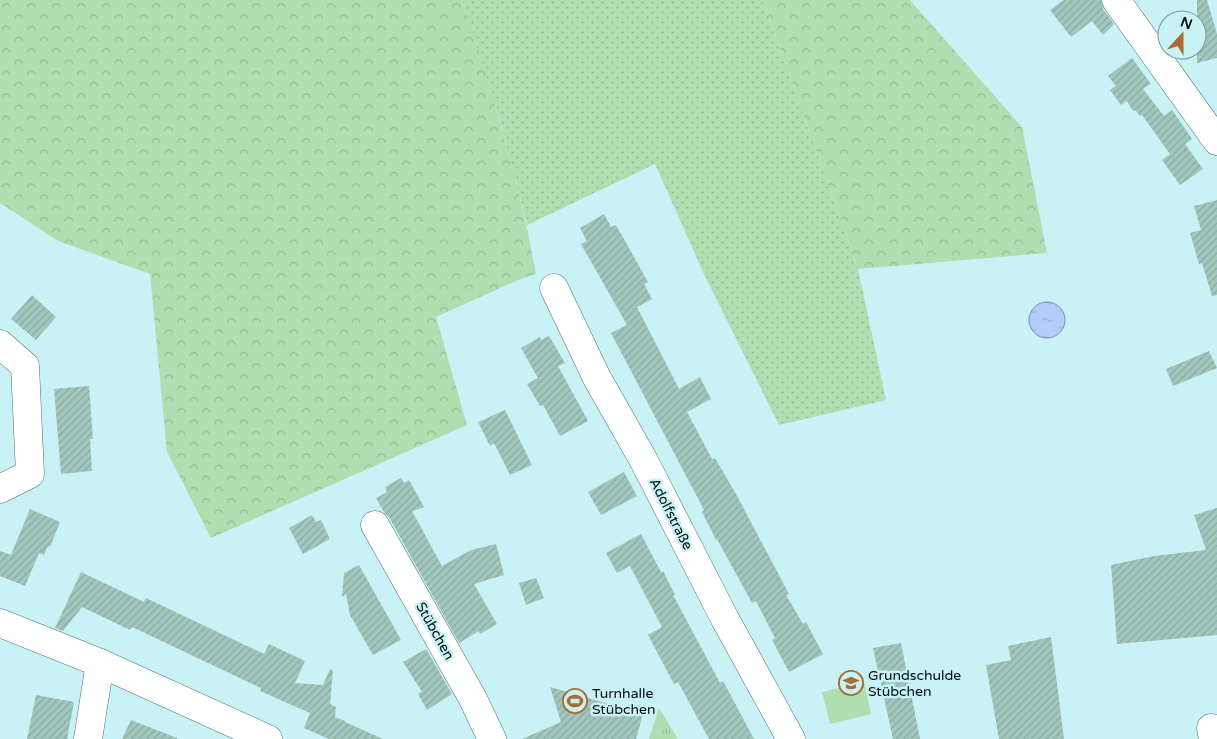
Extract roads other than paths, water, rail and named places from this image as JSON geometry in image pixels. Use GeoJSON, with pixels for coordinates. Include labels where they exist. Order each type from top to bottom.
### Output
{"type":"FeatureCollection","features":[{"type":"Feature","properties":{"kind":"street"},"geometry":{"type":"LineString","coordinates":[[1116,0],[1217,141]]}},
{"type":"Feature","properties":{"kind":"street","name":"Adolfstraße"},"geometry":{"type":"LineString","coordinates":[[554,288],[597,378],[644,461],[725,619],[791,739]]}},
{"type":"Feature","properties":{"kind":"street"},"geometry":{"type":"LineString","coordinates":[[0,344],[25,366],[30,474],[0,488]]}},
{"type":"Feature","properties":{"kind":"street","name":"Stübchen"},"geometry":{"type":"LineString","coordinates":[[375,525],[473,699],[492,739]]}},
{"type":"Feature","properties":{"kind":"street"},"geometry":{"type":"LineString","coordinates":[[0,623],[100,662],[268,739]]}},
{"type":"Feature","properties":{"kind":"street"},"geometry":{"type":"LineString","coordinates":[[88,739],[100,662]]}},
{"type":"Feature","properties":{"kind":"water"},"geometry":{"type":"Polygon","coordinates":[[[1047,302],[1054,303],[1060,307],[1064,313],[1064,327],[1060,333],[1054,337],[1047,338],[1040,337],[1034,333],[1030,327],[1029,320],[1030,313],[1034,307],[1040,303],[1047,302]]]}},
{"type":"Feature","properties":{"kind":"place","name":"Grundschulde Stübchen"},"geometry":{"type":"Point","coordinates":[851,683]}},
{"type":"Feature","properties":{"kind":"place","name":"Turnhalle Stübchen"},"geometry":{"type":"Point","coordinates":[575,701]}}]}
